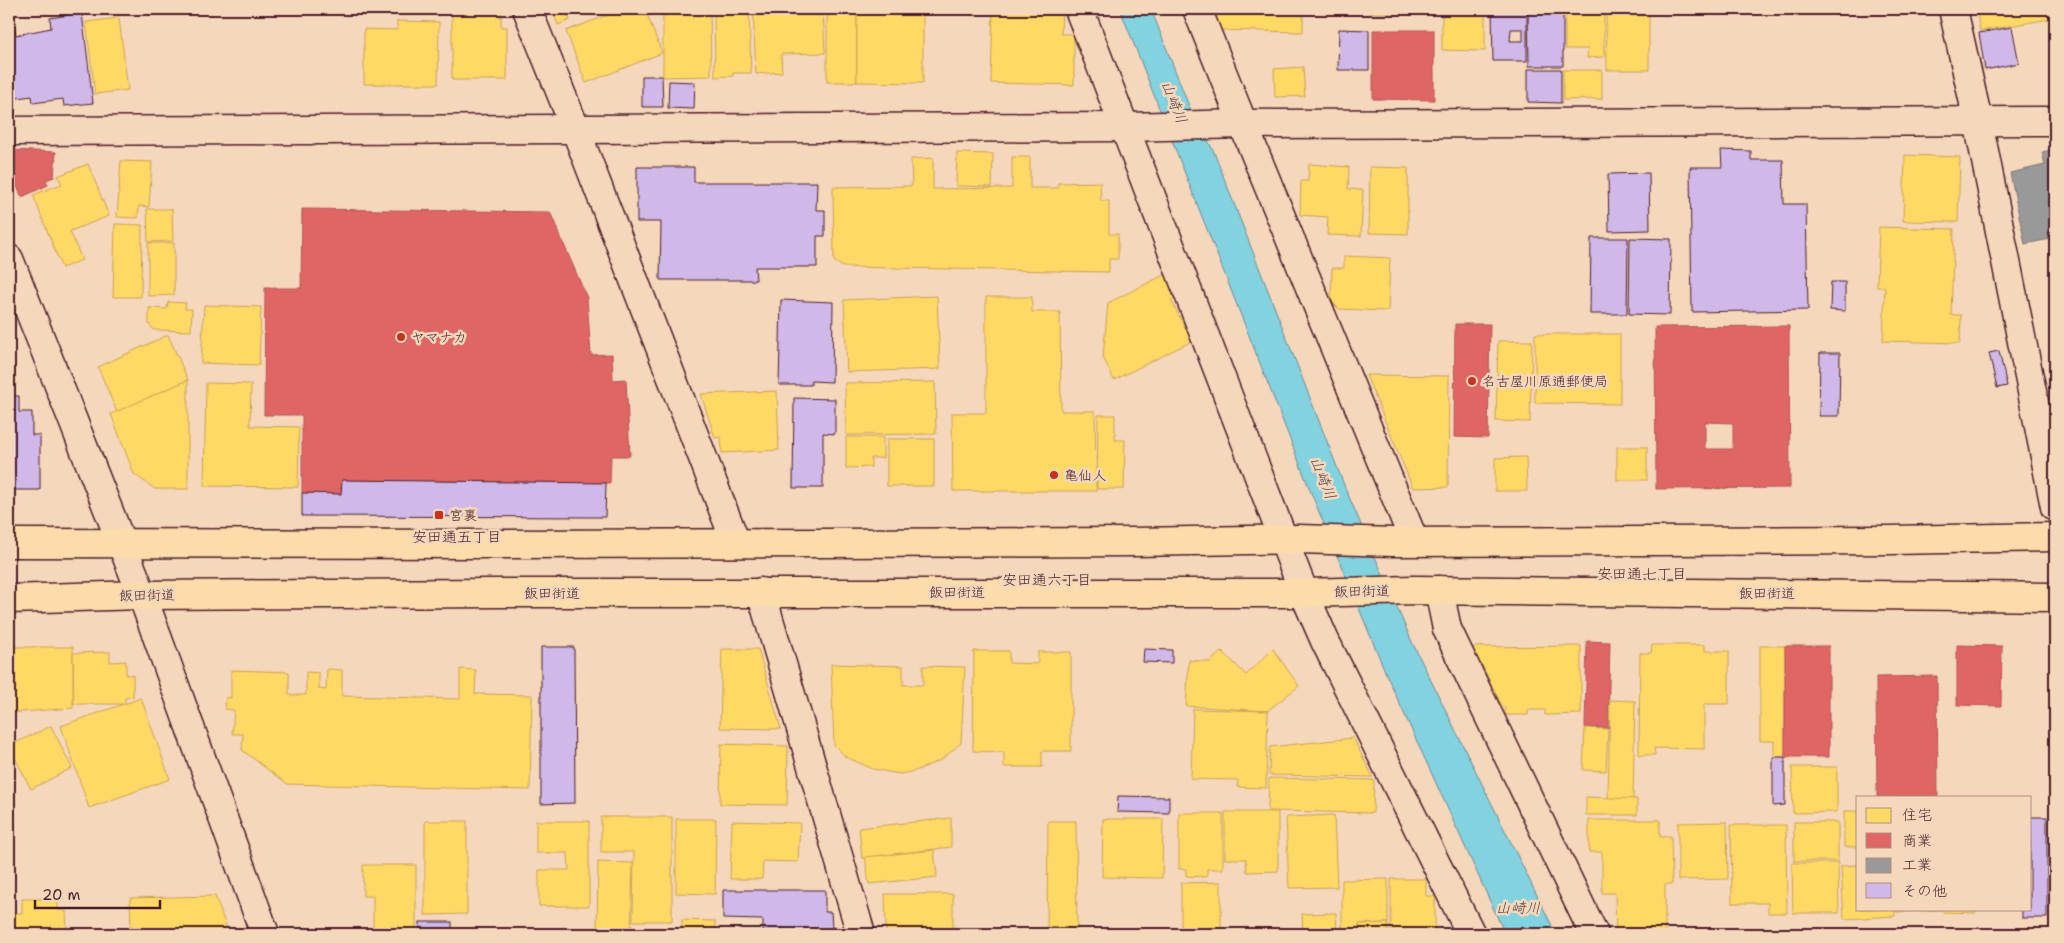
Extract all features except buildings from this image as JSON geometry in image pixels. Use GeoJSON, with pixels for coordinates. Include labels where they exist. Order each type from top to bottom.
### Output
{"type":"FeatureCollection","features":[{"type":"Feature","properties":{"kind":"highway"},"geometry":{"type":"LineString","coordinates":[[9,543],[736,543],[1291,540],[1404,542],[1891,540],[2055,537]]}},
{"type":"Feature","properties":{"kind":"highway","name":"飯田街道"},"geometry":{"type":"LineString","coordinates":[[9,599],[142,595],[1311,592],[1427,590],[2055,597]]}},
{"type":"Feature","properties":{"kind":"street"},"geometry":{"type":"LineString","coordinates":[[527,9],[576,128],[736,543]]}},
{"type":"Feature","properties":{"kind":"street"},"geometry":{"type":"LineString","coordinates":[[1078,9],[1126,127],[1271,503],[1291,540],[1311,592],[1325,641],[1471,934]]}},
{"type":"Feature","properties":{"kind":"street"},"geometry":{"type":"LineString","coordinates":[[1197,9],[1404,542]]}},
{"type":"Feature","properties":{"kind":"street"},"geometry":{"type":"LineString","coordinates":[[1953,9],[1978,121],[2055,507]]}},
{"type":"Feature","properties":{"kind":"street"},"geometry":{"type":"LineString","coordinates":[[9,131],[2055,121]]}},
{"type":"Feature","properties":{"kind":"street"},"geometry":{"type":"LineString","coordinates":[[9,259],[142,595],[265,934]]}},
{"type":"Feature","properties":{"kind":"street"},"geometry":{"type":"LineString","coordinates":[[1427,590],[1594,934]]}},
{"type":"Feature","properties":{"kind":"street"},"geometry":{"type":"LineString","coordinates":[[761,592],[861,934]]}},
{"type":"Feature","properties":{"kind":"water","name":"山崎川"},"geometry":{"type":"Polygon","coordinates":[[[1120,9],[1151,9],[1189,106],[1213,150],[1346,490],[1412,642],[1556,934],[1505,934],[1387,676],[1312,495],[1120,9]]]}},
{"type":"Feature","properties":{"kind":"place","name":"ヤマナカ"},"geometry":{"type":"Point","coordinates":[401,337]}},
{"type":"Feature","properties":{"kind":"place","name":"名古屋川原通郵便局"},"geometry":{"type":"Point","coordinates":[1472,381]}},
{"type":"Feature","properties":{"kind":"place","name":"亀仙人"},"geometry":{"type":"Point","coordinates":[1054,475]}},
{"type":"Feature","properties":{"kind":"place","name":"宮裏"},"geometry":{"type":"Point","coordinates":[439,515]}},
{"type":"Feature","properties":{"kind":"district","name":"安田通五丁目"},"geometry":{"type":"Point","coordinates":[457,537]}},
{"type":"Feature","properties":{"kind":"district","name":"安田通七丁目"},"geometry":{"type":"Point","coordinates":[1642,574]}},
{"type":"Feature","properties":{"kind":"district","name":"安田通六丁目"},"geometry":{"type":"Point","coordinates":[1047,580]}}]}
